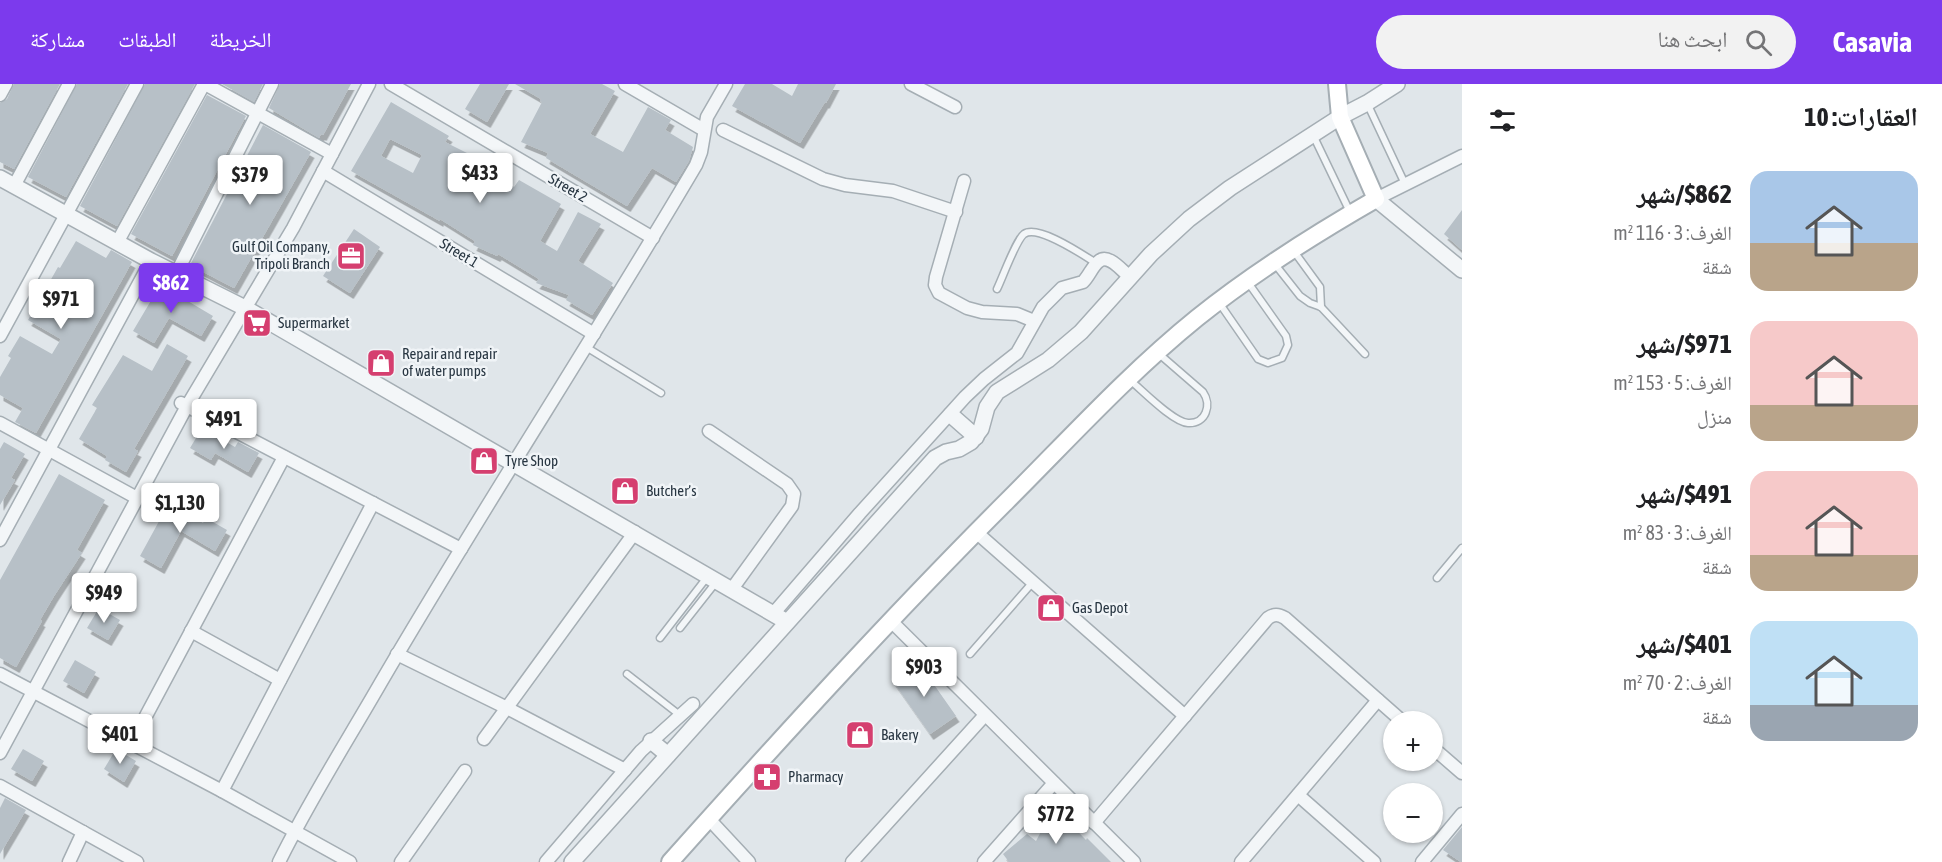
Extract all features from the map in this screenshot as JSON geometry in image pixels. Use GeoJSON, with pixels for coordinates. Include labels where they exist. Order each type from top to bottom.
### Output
{"type":"FeatureCollection","features":[{"type":"Feature","properties":{"kind":"main road"},"geometry":{"type":"LineString","coordinates":[[670,862],[891,621],[976,532],[1129,379],[1157,353],[1247,280],[1376,199],[1340,117],[1337,84]]}},
{"type":"Feature","properties":{"kind":"street"},"geometry":{"type":"LineString","coordinates":[[0,95],[6,84]]}},
{"type":"Feature","properties":{"kind":"street"},"geometry":{"type":"LineString","coordinates":[[14,186],[69,84]]}},
{"type":"Feature","properties":{"kind":"street"},"geometry":{"type":"LineString","coordinates":[[0,336],[137,84]]}},
{"type":"Feature","properties":{"kind":"street"},"geometry":{"type":"LineString","coordinates":[[118,241],[205,84],[328,152]]}},
{"type":"Feature","properties":{"kind":"street"},"geometry":{"type":"LineString","coordinates":[[176,274],[272,84]]}},
{"type":"Feature","properties":{"kind":"street"},"geometry":{"type":"LineString","coordinates":[[0,753],[30,691],[184,404],[293,228],[323,171],[328,152],[360,84]]}},
{"type":"Feature","properties":{"kind":"street"},"geometry":{"type":"LineString","coordinates":[[242,307],[328,152],[369,84]]}},
{"type":"Feature","properties":{"kind":"street","name":"Street 2"},"geometry":{"type":"LineString","coordinates":[[391,84],[653,238]]}},
{"type":"Feature","properties":{"kind":"street"},"geometry":{"type":"LineString","coordinates":[[625,84],[704,130]]}},
{"type":"Feature","properties":{"kind":"street"},"geometry":{"type":"LineString","coordinates":[[279,862],[294,831],[397,654],[653,238],[699,159],[710,111],[726,84]]}},
{"type":"Feature","properties":{"kind":"street"},"geometry":{"type":"LineString","coordinates":[[911,84],[955,107]]}},
{"type":"Feature","properties":{"kind":"street"},"geometry":{"type":"LineString","coordinates":[[572,862],[935,458],[965,446],[976,437],[993,397],[1067,345],[1095,318],[1130,277],[1170,236],[1202,208],[1312,134],[1397,84]]}},
{"type":"Feature","properties":{"kind":"street"},"geometry":{"type":"LineString","coordinates":[[723,130],[823,179],[845,185],[893,191],[956,212]]}},
{"type":"Feature","properties":{"kind":"street"},"geometry":{"type":"LineString","coordinates":[[1462,156],[1376,199],[1462,270]]}},
{"type":"Feature","properties":{"kind":"street","name":"Street 1"},"geometry":{"type":"LineString","coordinates":[[323,171],[594,334]]}},
{"type":"Feature","properties":{"kind":"street"},"geometry":{"type":"LineString","coordinates":[[0,178],[151,261],[242,307],[787,622]]}},
{"type":"Feature","properties":{"kind":"street"},"geometry":{"type":"LineString","coordinates":[[964,181],[935,281],[939,293],[974,311],[1017,314],[1034,321]]}},
{"type":"Feature","properties":{"kind":"street"},"geometry":{"type":"LineString","coordinates":[[773,614],[860,513],[975,387],[1017,353],[1043,307],[1058,292],[1067,286],[1083,282],[1100,260],[1109,260],[1130,277]]}},
{"type":"Feature","properties":{"kind":"street"},"geometry":{"type":"LineString","coordinates":[[0,540],[151,261]]}},
{"type":"Feature","properties":{"kind":"street"},"geometry":{"type":"LineString","coordinates":[[184,404],[461,549]]}},
{"type":"Feature","properties":{"kind":"street"},"geometry":{"type":"LineString","coordinates":[[951,415],[976,437]]}},
{"type":"Feature","properties":{"kind":"street"},"geometry":{"type":"LineString","coordinates":[[0,423],[134,496]]}},
{"type":"Feature","properties":{"kind":"street"},"geometry":{"type":"LineString","coordinates":[[709,431],[787,484],[794,494],[792,506],[732,589]]}},
{"type":"Feature","properties":{"kind":"street"},"geometry":{"type":"LineString","coordinates":[[131,744],[284,457]]}},
{"type":"Feature","properties":{"kind":"street"},"geometry":{"type":"LineString","coordinates":[[222,791],[373,503]]}},
{"type":"Feature","properties":{"kind":"street"},"geometry":{"type":"LineString","coordinates":[[484,739],[634,532]]}},
{"type":"Feature","properties":{"kind":"street"},"geometry":{"type":"LineString","coordinates":[[976,532],[1185,716]]}},
{"type":"Feature","properties":{"kind":"street"},"geometry":{"type":"LineString","coordinates":[[1094,823],[1268,618],[1273,615],[1285,618],[1390,711]]}},
{"type":"Feature","properties":{"kind":"street"},"geometry":{"type":"LineString","coordinates":[[891,621],[1132,862]]}},
{"type":"Feature","properties":{"kind":"street"},"geometry":{"type":"LineString","coordinates":[[191,631],[280,680]]}},
{"type":"Feature","properties":{"kind":"street"},"geometry":{"type":"LineString","coordinates":[[397,654],[625,770]]}},
{"type":"Feature","properties":{"kind":"street"},"geometry":{"type":"LineString","coordinates":[[0,674],[222,791],[350,862]]}},
{"type":"Feature","properties":{"kind":"street"},"geometry":{"type":"LineString","coordinates":[[0,741],[30,691]]}},
{"type":"Feature","properties":{"kind":"street"},"geometry":{"type":"LineString","coordinates":[[1243,861],[1378,700]]}},
{"type":"Feature","properties":{"kind":"street"},"geometry":{"type":"LineString","coordinates":[[546,862],[651,741],[693,704]]}},
{"type":"Feature","properties":{"kind":"street"},"geometry":{"type":"LineString","coordinates":[[852,862],[985,715]]}},
{"type":"Feature","properties":{"kind":"street"},"geometry":{"type":"LineString","coordinates":[[651,741],[668,755]]}},
{"type":"Feature","properties":{"kind":"street"},"geometry":{"type":"LineString","coordinates":[[1443,756],[1462,772]]}},
{"type":"Feature","properties":{"kind":"street"},"geometry":{"type":"LineString","coordinates":[[401,862],[465,771]]}},
{"type":"Feature","properties":{"kind":"street"},"geometry":{"type":"LineString","coordinates":[[984,862],[1054,783]]}},
{"type":"Feature","properties":{"kind":"street"},"geometry":{"type":"LineString","coordinates":[[0,786],[137,862]]}},
{"type":"Feature","properties":{"kind":"street"},"geometry":{"type":"LineString","coordinates":[[1298,795],[1374,862]]}},
{"type":"Feature","properties":{"kind":"street"},"geometry":{"type":"LineString","coordinates":[[1422,862],[1462,814]]}},
{"type":"Feature","properties":{"kind":"street"},"geometry":{"type":"LineString","coordinates":[[709,819],[749,862]]}},
{"type":"Feature","properties":{"kind":"street"},"geometry":{"type":"LineString","coordinates":[[69,862],[83,832]]}},
{"type":"Feature","properties":{"kind":"lane"},"geometry":{"type":"LineString","coordinates":[[1367,103],[1405,184]]}},
{"type":"Feature","properties":{"kind":"lane"},"geometry":{"type":"LineString","coordinates":[[1312,134],[1351,213]]}},
{"type":"Feature","properties":{"kind":"lane"},"geometry":{"type":"LineString","coordinates":[[997,290],[1020,238],[1028,232],[1035,231],[1052,238],[1096,264]]}},
{"type":"Feature","properties":{"kind":"lane"},"geometry":{"type":"LineString","coordinates":[[1293,250],[1320,287],[1321,307]]}},
{"type":"Feature","properties":{"kind":"lane"},"geometry":{"type":"LineString","coordinates":[[1274,263],[1300,296],[1321,307],[1365,354]]}},
{"type":"Feature","properties":{"kind":"lane"},"geometry":{"type":"LineString","coordinates":[[1218,302],[1258,359],[1273,363],[1282,358],[1287,350],[1286,336],[1247,280]]}},
{"type":"Feature","properties":{"kind":"lane"},"geometry":{"type":"LineString","coordinates":[[586,347],[661,393]]}},
{"type":"Feature","properties":{"kind":"lane"},"geometry":{"type":"LineString","coordinates":[[1129,379],[1181,421],[1192,423],[1202,418],[1208,408],[1203,392],[1157,353]]}},
{"type":"Feature","properties":{"kind":"lane"},"geometry":{"type":"LineString","coordinates":[[1437,578],[1462,548]]}},
{"type":"Feature","properties":{"kind":"lane"},"geometry":{"type":"LineString","coordinates":[[680,628],[713,578]]}},
{"type":"Feature","properties":{"kind":"lane"},"geometry":{"type":"LineString","coordinates":[[660,638],[713,578]]}},
{"type":"Feature","properties":{"kind":"lane"},"geometry":{"type":"LineString","coordinates":[[970,654],[1034,582]]}},
{"type":"Feature","properties":{"kind":"lane"},"geometry":{"type":"LineString","coordinates":[[627,674],[682,716]]}},
{"type":"Feature","properties":{"kind":"building"},"geometry":{"type":"Polygon","coordinates":[[[14,84],[60,84],[14,169],[0,162],[0,103],[7,99],[14,84]]]}},
{"type":"Feature","properties":{"kind":"building"},"geometry":{"type":"Polygon","coordinates":[[[77,84],[128,84],[66,197],[28,177],[77,84]]]}},
{"type":"Feature","properties":{"kind":"building"},"geometry":{"type":"Polygon","coordinates":[[[145,84],[195,84],[117,226],[80,206],[145,84]]]}},
{"type":"Feature","properties":{"kind":"building"},"geometry":{"type":"Polygon","coordinates":[[[222,84],[263,84],[254,102],[222,84]]]}},
{"type":"Feature","properties":{"kind":"building"},"geometry":{"type":"Polygon","coordinates":[[[280,84],[351,84],[323,135],[321,134],[319,138],[269,108],[280,84]]]}},
{"type":"Feature","properties":{"kind":"building"},"geometry":{"type":"Polygon","coordinates":[[[480,84],[509,84],[487,122],[465,109],[480,84]]]}},
{"type":"Feature","properties":{"kind":"building"},"geometry":{"type":"Polygon","coordinates":[[[515,84],[602,84],[615,91],[590,134],[623,152],[648,107],[671,120],[665,130],[693,147],[689,161],[676,182],[652,168],[627,206],[546,158],[548,153],[521,142],[542,102],[541,99],[515,84]]]}},
{"type":"Feature","properties":{"kind":"building"},"geometry":{"type":"Polygon","coordinates":[[[745,84],[772,84],[792,96],[798,84],[836,84],[800,143],[732,106],[745,84]]]}},
{"type":"Feature","properties":{"kind":"building"},"geometry":{"type":"Polygon","coordinates":[[[207,95],[246,116],[172,256],[131,234],[207,95]]]}},
{"type":"Feature","properties":{"kind":"building"},"geometry":{"type":"Polygon","coordinates":[[[391,102],[449,136],[445,142],[475,157],[514,187],[519,180],[561,204],[540,241],[557,251],[578,212],[601,224],[578,261],[613,283],[592,315],[566,300],[569,295],[536,283],[539,279],[498,254],[497,256],[473,245],[475,241],[440,219],[440,221],[351,171],[391,102]],[[390,139],[381,156],[413,173],[422,155],[390,139]]]}},
{"type":"Feature","properties":{"kind":"building"},"geometry":{"type":"Polygon","coordinates":[[[263,125],[311,152],[234,288],[190,265],[263,125]]]}},
{"type":"Feature","properties":{"kind":"building"},"geometry":{"type":"Polygon","coordinates":[[[1462,210],[1462,250],[1444,234],[1462,210]]]}},
{"type":"Feature","properties":{"kind":"building"},"geometry":{"type":"Polygon","coordinates":[[[354,229],[380,247],[350,293],[323,276],[354,229]]]}},
{"type":"Feature","properties":{"kind":"building"},"geometry":{"type":"Polygon","coordinates":[[[76,241],[106,258],[111,250],[132,262],[36,433],[15,422],[23,408],[0,395],[0,377],[11,358],[8,356],[20,336],[52,354],[61,339],[28,320],[58,267],[60,268],[76,241]]]}},
{"type":"Feature","properties":{"kind":"building"},"geometry":{"type":"Polygon","coordinates":[[[162,282],[183,294],[181,297],[213,316],[201,336],[169,318],[154,343],[133,331],[162,282]]]}},
{"type":"Feature","properties":{"kind":"building"},"geometry":{"type":"Polygon","coordinates":[[[167,344],[188,356],[134,449],[138,451],[126,472],[105,460],[107,456],[79,439],[97,408],[92,405],[123,355],[152,371],[167,344]]]}},
{"type":"Feature","properties":{"kind":"building"},"geometry":{"type":"Polygon","coordinates":[[[202,428],[235,447],[238,442],[259,453],[248,472],[215,453],[211,460],[190,448],[202,428]]]}},
{"type":"Feature","properties":{"kind":"building"},"geometry":{"type":"Polygon","coordinates":[[[4,442],[25,454],[11,478],[15,480],[0,505],[0,449],[4,442]]]}},
{"type":"Feature","properties":{"kind":"building"},"geometry":{"type":"Polygon","coordinates":[[[59,474],[105,500],[77,550],[82,553],[40,620],[42,621],[16,667],[0,658],[0,580],[59,474]]]}},
{"type":"Feature","properties":{"kind":"building"},"geometry":{"type":"Polygon","coordinates":[[[169,503],[203,523],[206,518],[227,530],[215,551],[181,531],[161,568],[140,556],[169,503]]]}},
{"type":"Feature","properties":{"kind":"building"},"geometry":{"type":"Polygon","coordinates":[[[99,608],[120,620],[108,640],[87,628],[99,608]]]}},
{"type":"Feature","properties":{"kind":"building"},"geometry":{"type":"Polygon","coordinates":[[[75,660],[96,672],[84,693],[63,681],[75,660]]]}},
{"type":"Feature","properties":{"kind":"building"},"geometry":{"type":"Polygon","coordinates":[[[918,662],[956,716],[930,734],[892,680],[918,662]]]}},
{"type":"Feature","properties":{"kind":"building"},"geometry":{"type":"Polygon","coordinates":[[[23,749],[44,761],[32,781],[11,769],[23,749]]]}},
{"type":"Feature","properties":{"kind":"building"},"geometry":{"type":"Polygon","coordinates":[[[116,749],[136,761],[124,782],[104,769],[116,749]]]}},
{"type":"Feature","properties":{"kind":"building"},"geometry":{"type":"Polygon","coordinates":[[[5,798],[26,810],[0,854],[0,808],[5,798]]]}},
{"type":"Feature","properties":{"kind":"building"},"geometry":{"type":"Polygon","coordinates":[[[1054,807],[1111,862],[1009,862],[1003,854],[1027,834],[1036,841],[1054,807]]]}},
{"type":"Feature","properties":{"kind":"building"},"geometry":{"type":"Polygon","coordinates":[[[1462,827],[1462,862],[1461,862],[1443,850],[1462,827]]]}},
{"type":"Feature","properties":{"kind":"place","name":"Gulf Oil Company, Tripoli Branch"},"geometry":{"type":"Point","coordinates":[351,256]}},
{"type":"Feature","properties":{"kind":"place","name":"Supermarket"},"geometry":{"type":"Point","coordinates":[257,323]}},
{"type":"Feature","properties":{"kind":"place","name":"Repair and repair of water pumps"},"geometry":{"type":"Point","coordinates":[381,363]}},
{"type":"Feature","properties":{"kind":"place","name":"Tyre Shop"},"geometry":{"type":"Point","coordinates":[484,461]}},
{"type":"Feature","properties":{"kind":"place","name":"Butcher’s"},"geometry":{"type":"Point","coordinates":[625,491]}},
{"type":"Feature","properties":{"kind":"place","name":"Gas Depot"},"geometry":{"type":"Point","coordinates":[1051,608]}},
{"type":"Feature","properties":{"kind":"place","name":"Bakery"},"geometry":{"type":"Point","coordinates":[860,735]}},
{"type":"Feature","properties":{"kind":"place","name":"Pharmacy"},"geometry":{"type":"Point","coordinates":[767,777]}}]}
